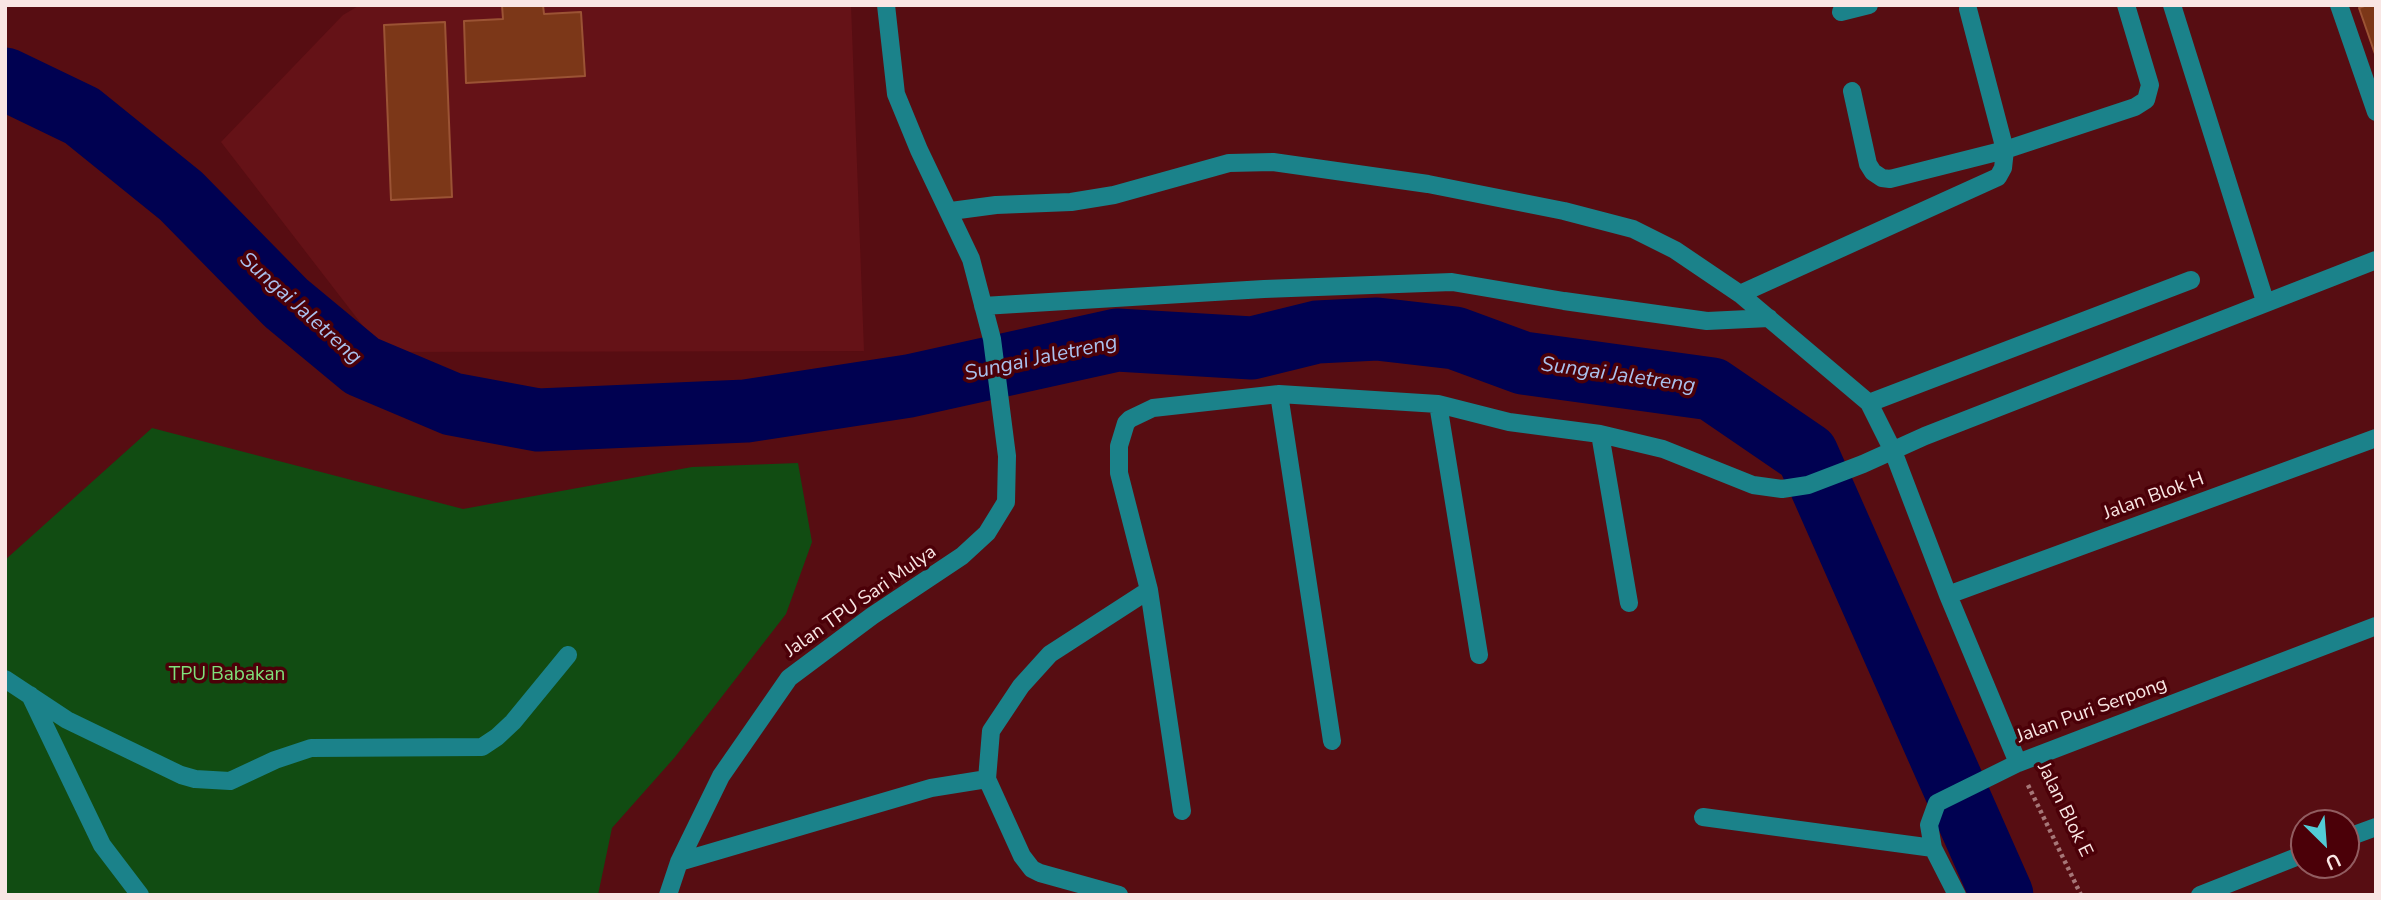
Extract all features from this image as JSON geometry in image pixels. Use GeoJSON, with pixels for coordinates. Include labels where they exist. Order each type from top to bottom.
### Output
{"type":"FeatureCollection","features":[{"type":"Feature","properties":{"kind":"street"},"geometry":{"type":"LineString","coordinates":[[886,5],[897,94],[919,150],[951,211],[971,259],[983,306],[1264,289],[1451,282],[1707,321],[1769,318]]}},
{"type":"Feature","properties":{"kind":"street"},"geometry":{"type":"LineString","coordinates":[[1841,12],[1869,5]]}},
{"type":"Feature","properties":{"kind":"street"},"geometry":{"type":"LineString","coordinates":[[1852,92],[1868,164],[1873,172],[1882,178],[1890,179],[2005,150],[2135,107],[2146,100],[2150,85],[2126,5]]}},
{"type":"Feature","properties":{"kind":"street"},"geometry":{"type":"LineString","coordinates":[[2172,5],[2265,301]]}},
{"type":"Feature","properties":{"kind":"street"},"geometry":{"type":"LineString","coordinates":[[2339,5],[2376,112]]}},
{"type":"Feature","properties":{"kind":"street"},"geometry":{"type":"LineString","coordinates":[[1740,294],[1998,177],[2003,168],[2005,150],[1968,9]]}},
{"type":"Feature","properties":{"kind":"street"},"geometry":{"type":"LineString","coordinates":[[951,211],[996,205],[1071,202],[1114,195],[1229,163],[1273,162],[1428,184],[1563,211],[1633,229],[1675,250],[1740,294],[1869,403],[2191,280]]}},
{"type":"Feature","properties":{"kind":"street"},"geometry":{"type":"LineString","coordinates":[[1182,811],[1149,590],[1119,473],[1119,446],[1126,424],[1130,419],[1153,408],[1279,394],[1438,404],[1509,422],[1600,435],[1663,449],[1753,485],[1782,488],[1808,485],[2265,301],[2376,260]]}},
{"type":"Feature","properties":{"kind":"street","name":"Jalan TPU Sari Mulya"},"geometry":{"type":"LineString","coordinates":[[668,895],[679,862],[721,776],[789,678],[872,616],[962,556],[987,533],[1006,502],[1007,456],[992,339],[983,306]]}},
{"type":"Feature","properties":{"kind":"street"},"geometry":{"type":"LineString","coordinates":[[1279,394],[1332,741]]}},
{"type":"Feature","properties":{"kind":"street","name":"Jalan Puri Serpong"},"geometry":{"type":"LineString","coordinates":[[1869,403],[1893,451],[1948,595],[2018,763],[2376,626]]}},
{"type":"Feature","properties":{"kind":"street"},"geometry":{"type":"LineString","coordinates":[[1438,404],[1479,655]]}},
{"type":"Feature","properties":{"kind":"street"},"geometry":{"type":"LineString","coordinates":[[1600,435],[1629,603]]}},
{"type":"Feature","properties":{"kind":"street","name":"Jalan Blok H"},"geometry":{"type":"LineString","coordinates":[[1948,595],[2376,438]]}},
{"type":"Feature","properties":{"kind":"street"},"geometry":{"type":"LineString","coordinates":[[1119,895],[1063,881],[1032,869],[1021,856],[987,779],[991,730],[1021,686],[1051,654],[1149,590]]}},
{"type":"Feature","properties":{"kind":"street"},"geometry":{"type":"LineString","coordinates":[[5,679],[67,720],[181,775],[195,779],[230,781],[275,760],[311,748],[482,747],[498,737],[513,722],[568,655]]}},
{"type":"Feature","properties":{"kind":"street"},"geometry":{"type":"LineString","coordinates":[[30,695],[102,845],[140,895]]}},
{"type":"Feature","properties":{"kind":"street","name":"Jalan Blok E"},"geometry":{"type":"LineString","coordinates":[[1957,895],[1933,848],[1929,825],[1937,803],[2018,763]]}},
{"type":"Feature","properties":{"kind":"street"},"geometry":{"type":"LineString","coordinates":[[679,862],[930,789],[987,779]]}},
{"type":"Feature","properties":{"kind":"street"},"geometry":{"type":"LineString","coordinates":[[1703,817],[1933,848]]}},
{"type":"Feature","properties":{"kind":"street"},"geometry":{"type":"LineString","coordinates":[[2200,895],[2290,860]]}},
{"type":"Feature","properties":{"kind":"path","name":"Jalan Blok E"},"geometry":{"type":"LineString","coordinates":[[2018,763],[2081,895]]}},
{"type":"Feature","properties":{"kind":"shaded area"},"geometry":{"type":"Polygon","coordinates":[[[360,5],[851,5],[864,351],[383,352],[221,142],[343,15],[360,5]]]}},
{"type":"Feature","properties":{"kind":"green space","name":"TPU Babakan"},"geometry":{"type":"Polygon","coordinates":[[[152,428],[463,509],[692,467],[798,463],[812,542],[786,614],[675,757],[612,828],[598,895],[5,895],[5,560],[152,428]]]}},
{"type":"Feature","properties":{"kind":"building"},"geometry":{"type":"Polygon","coordinates":[[[502,5],[543,5],[544,14],[581,12],[585,76],[466,83],[464,21],[503,19],[502,5]]]}},
{"type":"Feature","properties":{"kind":"building"},"geometry":{"type":"Polygon","coordinates":[[[2376,5],[2375,54],[2359,8],[2376,5]]]}},
{"type":"Feature","properties":{"kind":"building"},"geometry":{"type":"Polygon","coordinates":[[[445,22],[452,197],[391,200],[384,25],[445,22]]]}},
{"type":"Feature","properties":{"kind":"waterway","name":"Sungai Jaletreng"},"geometry":{"type":"LineString","coordinates":[[5,79],[82,116],[181,196],[286,303],[362,366],[452,404],[538,420],[746,411],[909,386],[1117,340],[1252,348],[1317,332],[1377,329],[1455,338],[1523,363],[1712,389],[1807,454],[2002,895]]}}]}
